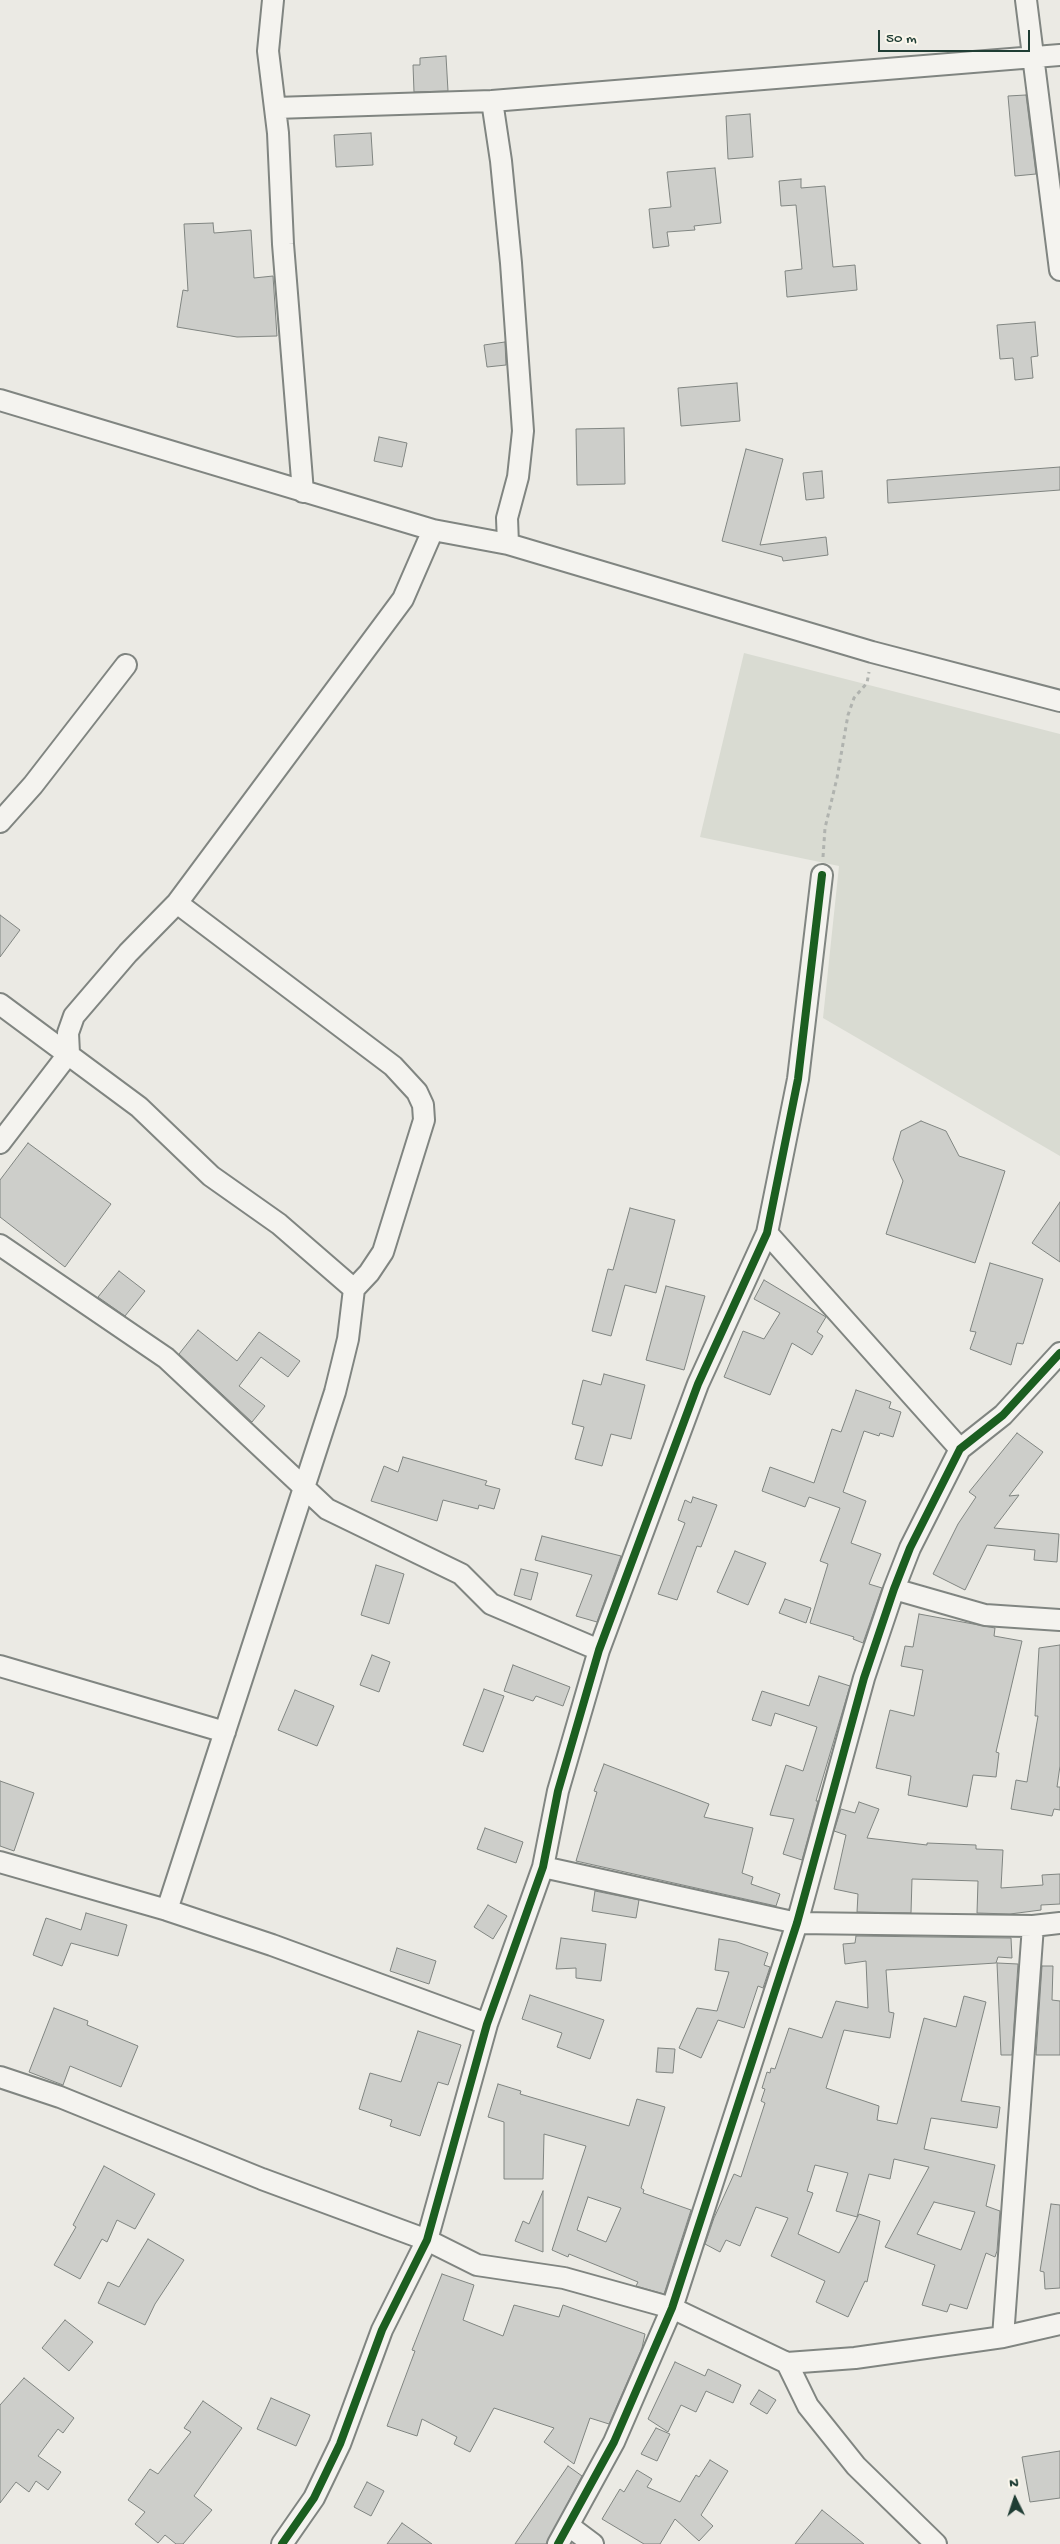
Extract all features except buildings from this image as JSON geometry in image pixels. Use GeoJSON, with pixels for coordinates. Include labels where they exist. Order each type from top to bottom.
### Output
{"type":"FeatureCollection","features":[{"type":"Feature","properties":{"kind":"street"},"geometry":{"type":"LineString","coordinates":[[273,0],[268,51],[275,108],[303,492]]}},
{"type":"Feature","properties":{"kind":"street"},"geometry":{"type":"LineString","coordinates":[[1026,0],[1060,270]]}},
{"type":"Feature","properties":{"kind":"street"},"geometry":{"type":"LineString","coordinates":[[275,108],[492,101],[1060,55]]}},
{"type":"Feature","properties":{"kind":"street"},"geometry":{"type":"LineString","coordinates":[[492,101],[501,161],[524,431],[518,477],[507,518],[508,544]]}},
{"type":"Feature","properties":{"kind":"street"},"geometry":{"type":"LineString","coordinates":[[0,400],[433,530],[508,544],[872,652],[1060,701]]}},
{"type":"Feature","properties":{"kind":"street"},"geometry":{"type":"LineString","coordinates":[[0,1142],[69,1053],[68,1033],[74,1016],[128,953],[177,903],[403,599],[433,530]]}},
{"type":"Feature","properties":{"kind":"street"},"geometry":{"type":"LineString","coordinates":[[0,822],[32,785],[126,665]]}},
{"type":"Feature","properties":{"kind":"street"},"geometry":{"type":"LineString","coordinates":[[282,2544],[314,2498],[337,2452],[382,2330],[428,2240],[487,2024],[543,1867],[558,1791],[599,1650],[698,1384],[767,1232],[798,1079],[822,875]]}},
{"type":"Feature","properties":{"kind":"street"},"geometry":{"type":"LineString","coordinates":[[167,1910],[335,1392],[348,1339],[354,1289],[369,1273],[383,1252],[424,1120],[423,1105],[417,1092],[392,1066],[177,903]]}},
{"type":"Feature","properties":{"kind":"street"},"geometry":{"type":"LineString","coordinates":[[0,1004],[69,1053],[139,1107],[211,1176],[279,1224],[354,1289]]}},
{"type":"Feature","properties":{"kind":"street"},"geometry":{"type":"LineString","coordinates":[[767,1232],[960,1449]]}},
{"type":"Feature","properties":{"kind":"street"},"geometry":{"type":"LineString","coordinates":[[0,1245],[166,1358],[327,1509],[461,1574],[491,1604],[599,1650]]}},
{"type":"Feature","properties":{"kind":"street"},"geometry":{"type":"LineString","coordinates":[[558,2544],[614,2442],[672,2308],[797,1923],[864,1678],[910,1548],[960,1449],[1003,1415],[1060,1354]]}},
{"type":"Feature","properties":{"kind":"street"},"geometry":{"type":"LineString","coordinates":[[894,1589],[984,1615],[1060,1620]]}},
{"type":"Feature","properties":{"kind":"street"},"geometry":{"type":"LineString","coordinates":[[0,1666],[225,1732]]}},
{"type":"Feature","properties":{"kind":"street"},"geometry":{"type":"LineString","coordinates":[[0,1862],[167,1910],[272,1945],[487,2024]]}},
{"type":"Feature","properties":{"kind":"street"},"geometry":{"type":"LineString","coordinates":[[543,1867],[797,1923],[1033,1926],[1060,1923]]}},
{"type":"Feature","properties":{"kind":"street"},"geometry":{"type":"LineString","coordinates":[[1003,2337],[1033,1926]]}},
{"type":"Feature","properties":{"kind":"street"},"geometry":{"type":"LineString","coordinates":[[0,2077],[60,2097],[262,2179],[428,2240],[477,2264],[564,2278],[672,2308],[787,2363],[855,2358],[1003,2337],[1060,2324]]}},
{"type":"Feature","properties":{"kind":"street"},"geometry":{"type":"LineString","coordinates":[[787,2363],[808,2406],[856,2466],[936,2544]]}},
{"type":"Feature","properties":{"kind":"street"},"geometry":{"type":"LineString","coordinates":[[569,2526],[593,2544]]}},
{"type":"Feature","properties":{"kind":"path"},"geometry":{"type":"LineString","coordinates":[[822,875],[824,828],[837,778],[848,714],[854,698],[867,683],[872,652]]}},
{"type":"Feature","properties":{"kind":"shaded area"},"geometry":{"type":"Polygon","coordinates":[[[744,653],[1060,734],[1060,1156],[823,1018],[839,866],[700,837],[744,653]]]}},
{"type":"Feature","properties":{"kind":"cycle path"},"geometry":{"type":"LineString","coordinates":[[282,2544],[314,2498],[340,2444],[382,2330],[427,2240],[487,2024],[543,1867],[558,1791],[599,1650],[698,1384],[767,1233],[798,1079],[822,875]]}},
{"type":"Feature","properties":{"kind":"cycle path"},"geometry":{"type":"LineString","coordinates":[[558,2544],[614,2442],[672,2308],[797,1923],[864,1678],[910,1548],[960,1449],[1003,1415],[1060,1353]]}}]}
